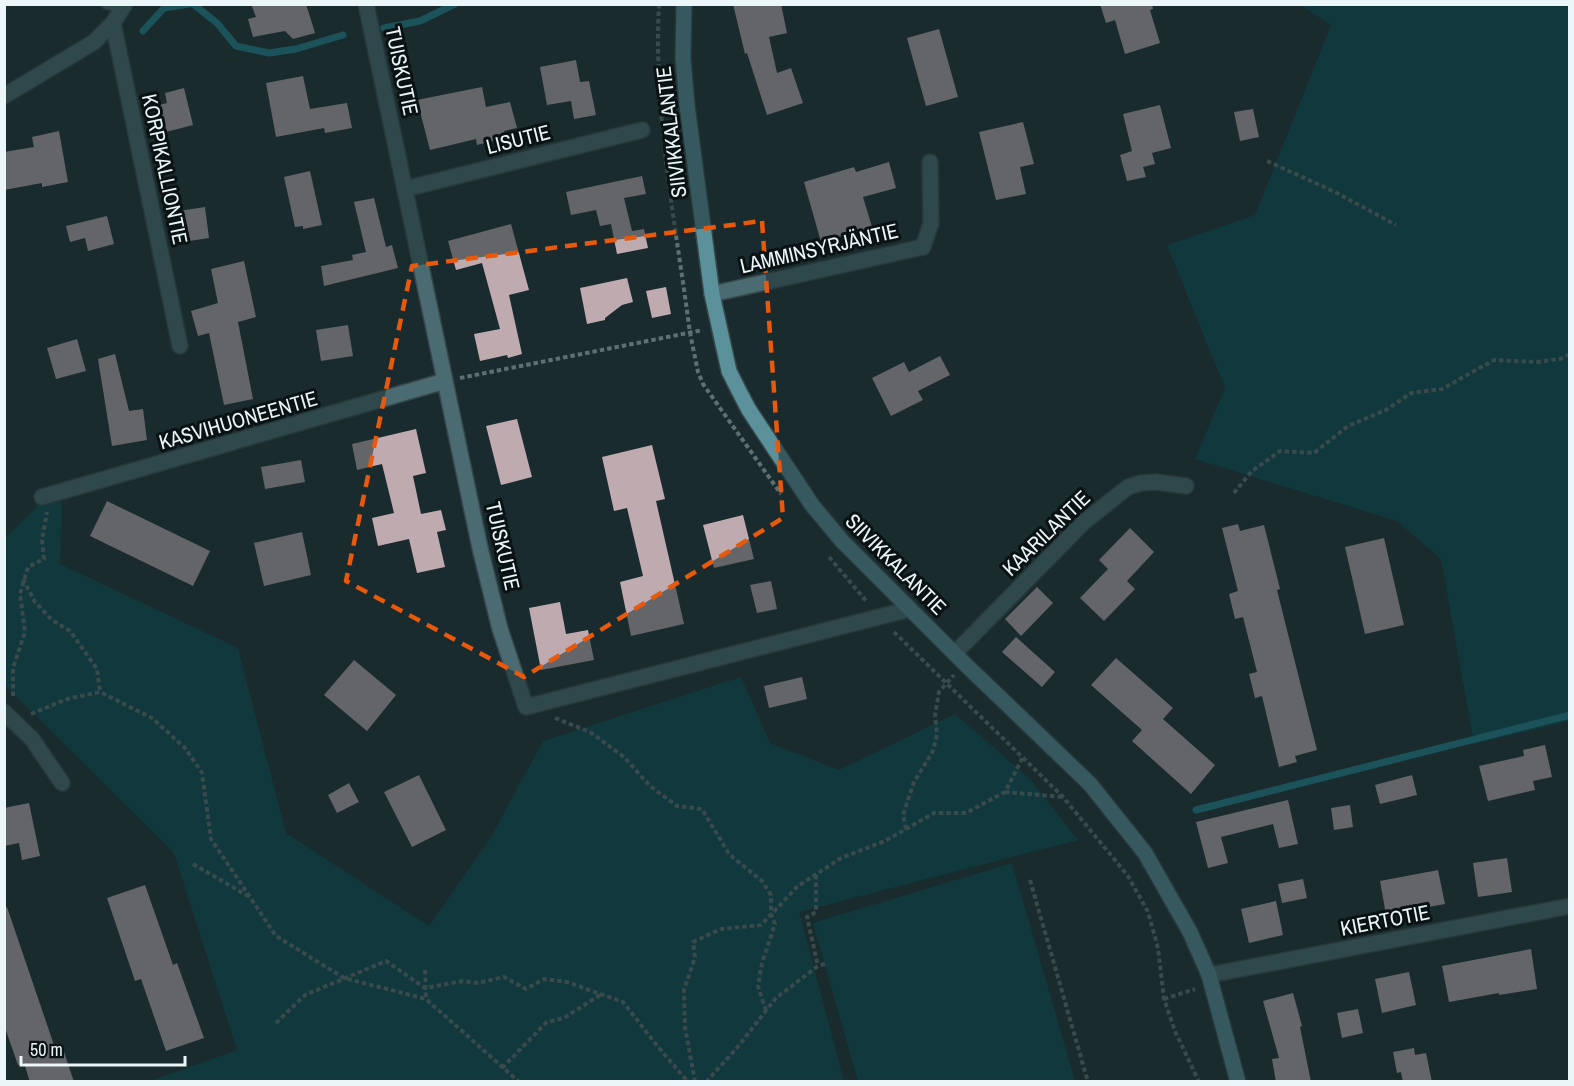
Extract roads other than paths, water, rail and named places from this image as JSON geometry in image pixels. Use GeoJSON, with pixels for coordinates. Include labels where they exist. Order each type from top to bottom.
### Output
{"type":"FeatureCollection","features":[{"type":"Feature","properties":{"kind":"main road","name":"SIIVIKKALANTIE"},"geometry":{"type":"LineString","coordinates":[[684,4],[685,82],[712,294],[729,371],[749,410],[827,525],[910,609],[1090,783],[1145,853],[1176,906],[1210,979],[1238,1082]]}},
{"type":"Feature","properties":{"kind":"street","name":"TUISKUTIE"},"geometry":{"type":"LineString","coordinates":[[366,4],[480,548],[500,629],[526,707],[910,609]]}},
{"type":"Feature","properties":{"kind":"street"},"geometry":{"type":"LineString","coordinates":[[4,96],[94,42],[113,23],[123,6]]}},
{"type":"Feature","properties":{"kind":"street","name":"KORPIKALLIONTIE"},"geometry":{"type":"LineString","coordinates":[[113,23],[180,346]]}},
{"type":"Feature","properties":{"kind":"street","name":"LISUTIE"},"geometry":{"type":"LineString","coordinates":[[405,189],[642,130]]}},
{"type":"Feature","properties":{"kind":"street","name":"LAMMINSYRJÄNTIE"},"geometry":{"type":"LineString","coordinates":[[712,294],[923,246],[930,223],[930,162]]}},
{"type":"Feature","properties":{"kind":"street","name":"KASVIHUONEENTIE"},"geometry":{"type":"LineString","coordinates":[[44,497],[445,381]]}},
{"type":"Feature","properties":{"kind":"street","name":"KAARILANTIE"},"geometry":{"type":"LineString","coordinates":[[955,653],[1084,522],[1128,487],[1156,482],[1186,486]]}},
{"type":"Feature","properties":{"kind":"street"},"geometry":{"type":"LineString","coordinates":[[10,717],[32,739],[62,783]]}},
{"type":"Feature","properties":{"kind":"street","name":"KIERTOTIE"},"geometry":{"type":"LineString","coordinates":[[1210,979],[1569,906]]}},
{"type":"Feature","properties":{"kind":"lane"},"geometry":{"type":"LineString","coordinates":[[106,4],[123,6]]}},
{"type":"Feature","properties":{"kind":"waterway"},"geometry":{"type":"LineString","coordinates":[[143,31],[164,8],[189,4]]}},
{"type":"Feature","properties":{"kind":"waterway"},"geometry":{"type":"LineString","coordinates":[[193,4],[217,23],[236,46],[269,53],[296,49],[343,35]]}},
{"type":"Feature","properties":{"kind":"waterway"},"geometry":{"type":"LineString","coordinates":[[384,28],[420,21],[455,4]]}},
{"type":"Feature","properties":{"kind":"waterway"},"geometry":{"type":"LineString","coordinates":[[1196,810],[1570,715]]}}]}
